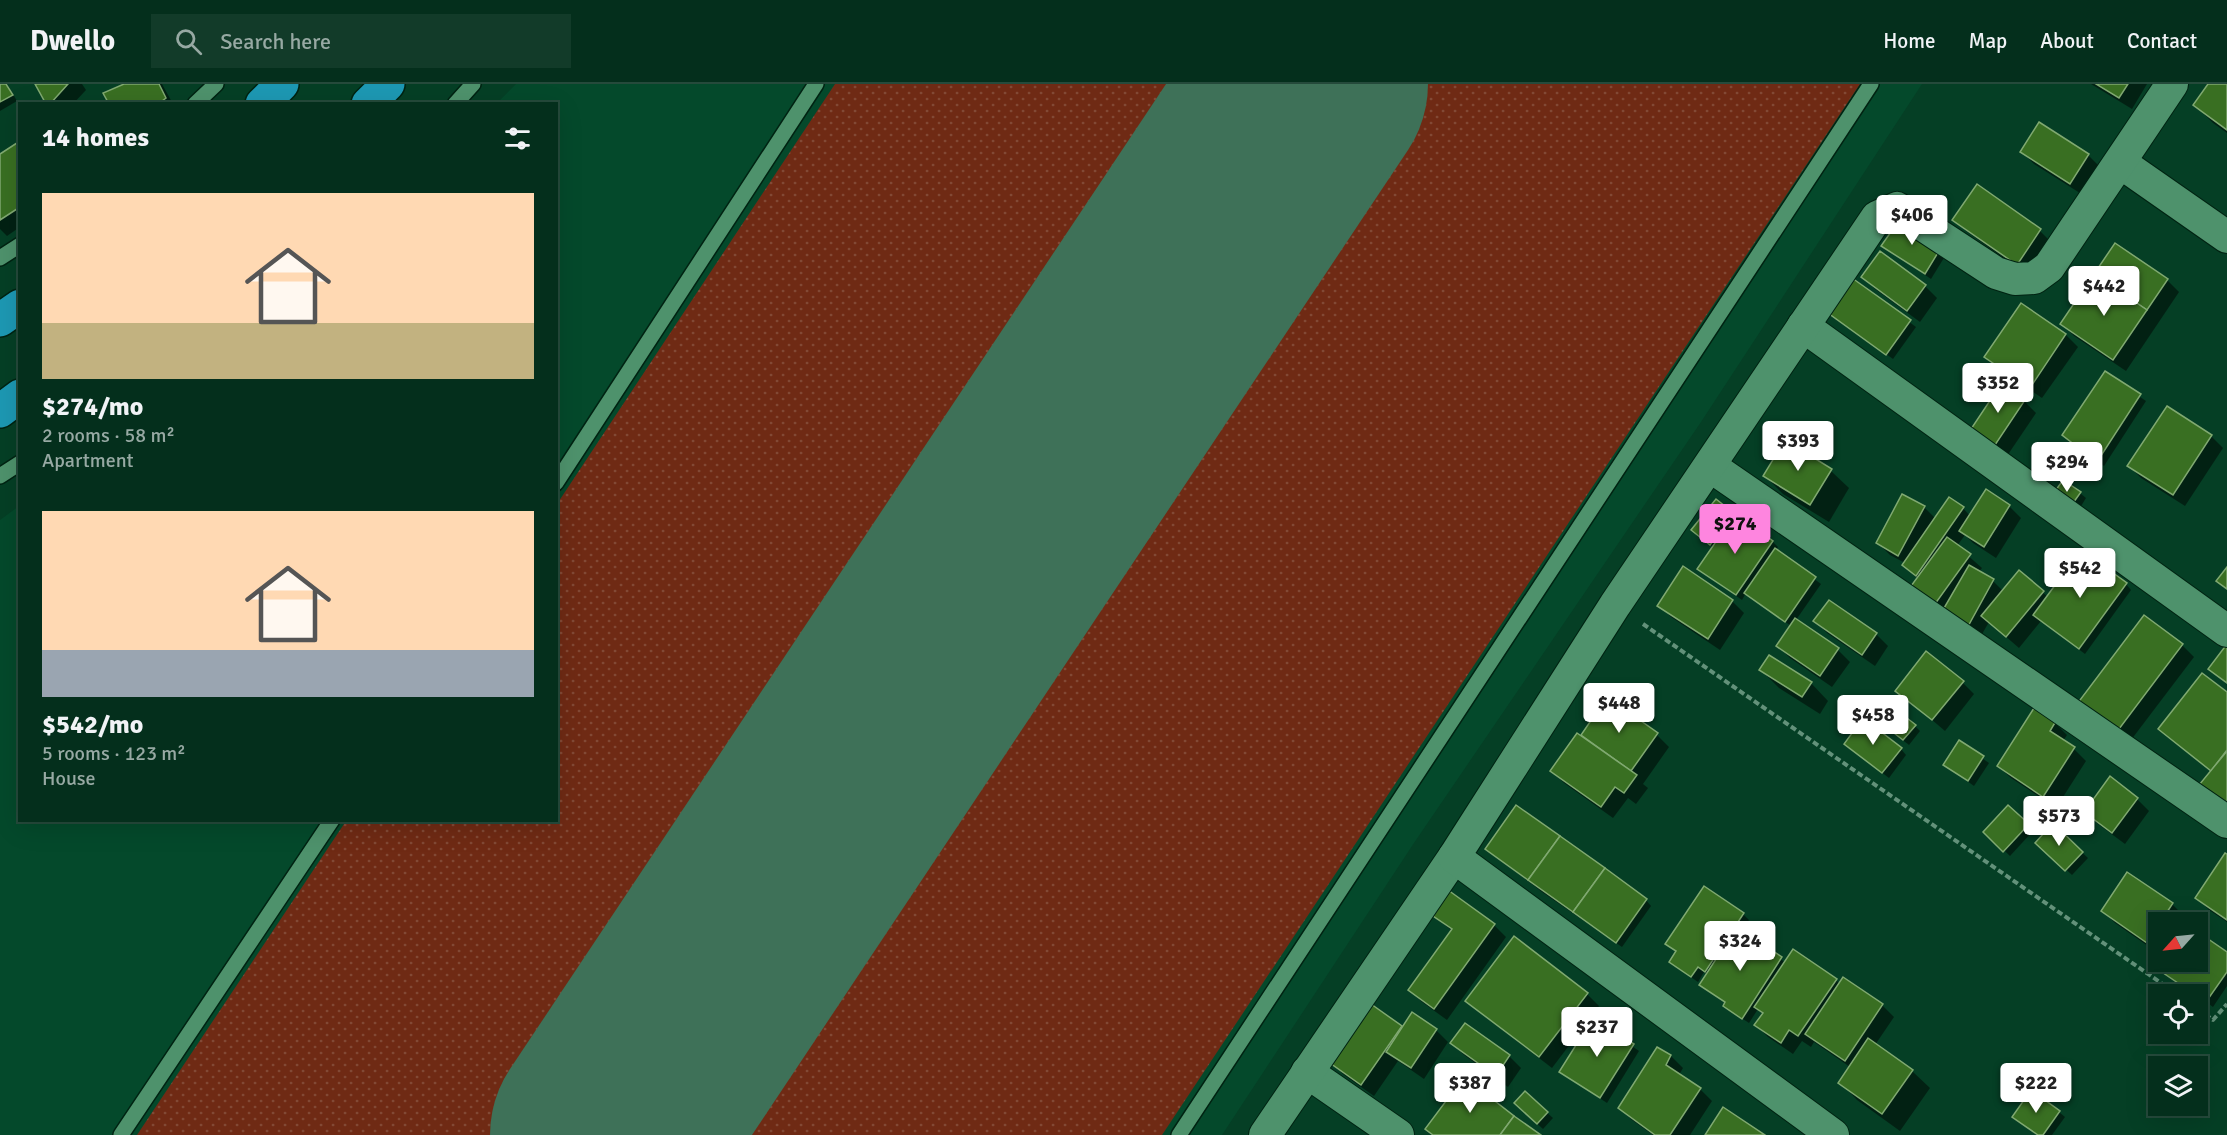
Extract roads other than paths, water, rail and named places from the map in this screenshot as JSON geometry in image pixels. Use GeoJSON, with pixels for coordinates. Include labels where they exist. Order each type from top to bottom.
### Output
{"type":"FeatureCollection","features":[{"type":"Feature","properties":{"kind":"highway"},"geometry":{"type":"LineString","coordinates":[[264,102],[282,84]]}},
{"type":"Feature","properties":{"kind":"highway"},"geometry":{"type":"LineString","coordinates":[[370,102],[388,84]]}},
{"type":"Feature","properties":{"kind":"highway"},"geometry":{"type":"LineString","coordinates":[[0,320],[18,307]]}},
{"type":"Feature","properties":{"kind":"highway"},"geometry":{"type":"LineString","coordinates":[[0,411],[18,398]]}},
{"type":"Feature","properties":{"kind":"street"},"geometry":{"type":"LineString","coordinates":[[1265,1135],[1454,857],[1616,605],[1877,217],[1897,208],[1996,273],[2015,279],[2034,278],[2049,267],[2172,84]]}},
{"type":"Feature","properties":{"kind":"street"},"geometry":{"type":"LineString","coordinates":[[2121,162],[2227,237]]}},
{"type":"Feature","properties":{"kind":"street"},"geometry":{"type":"LineString","coordinates":[[1803,326],[2227,631]]}},
{"type":"Feature","properties":{"kind":"street"},"geometry":{"type":"LineString","coordinates":[[1710,466],[2227,822]]}},
{"type":"Feature","properties":{"kind":"street"},"geometry":{"type":"LineString","coordinates":[[1454,857],[1833,1135]]}},
{"type":"Feature","properties":{"kind":"street"},"geometry":{"type":"LineString","coordinates":[[1307,1072],[1398,1135]]}},
{"type":"Feature","properties":{"kind":"lane"},"geometry":{"type":"LineString","coordinates":[[197,102],[216,84]]}},
{"type":"Feature","properties":{"kind":"lane"},"geometry":{"type":"LineString","coordinates":[[457,102],[473,84]]}},
{"type":"Feature","properties":{"kind":"lane"},"geometry":{"type":"LineString","coordinates":[[558,480],[816,84]]}},
{"type":"Feature","properties":{"kind":"lane"},"geometry":{"type":"LineString","coordinates":[[1179,1135],[1871,84]]}},
{"type":"Feature","properties":{"kind":"lane"},"geometry":{"type":"LineString","coordinates":[[0,258],[18,246]]}},
{"type":"Feature","properties":{"kind":"lane"},"geometry":{"type":"LineString","coordinates":[[0,476],[18,463]]}},
{"type":"Feature","properties":{"kind":"lane"},"geometry":{"type":"LineString","coordinates":[[121,1135],[331,822]]}}]}
